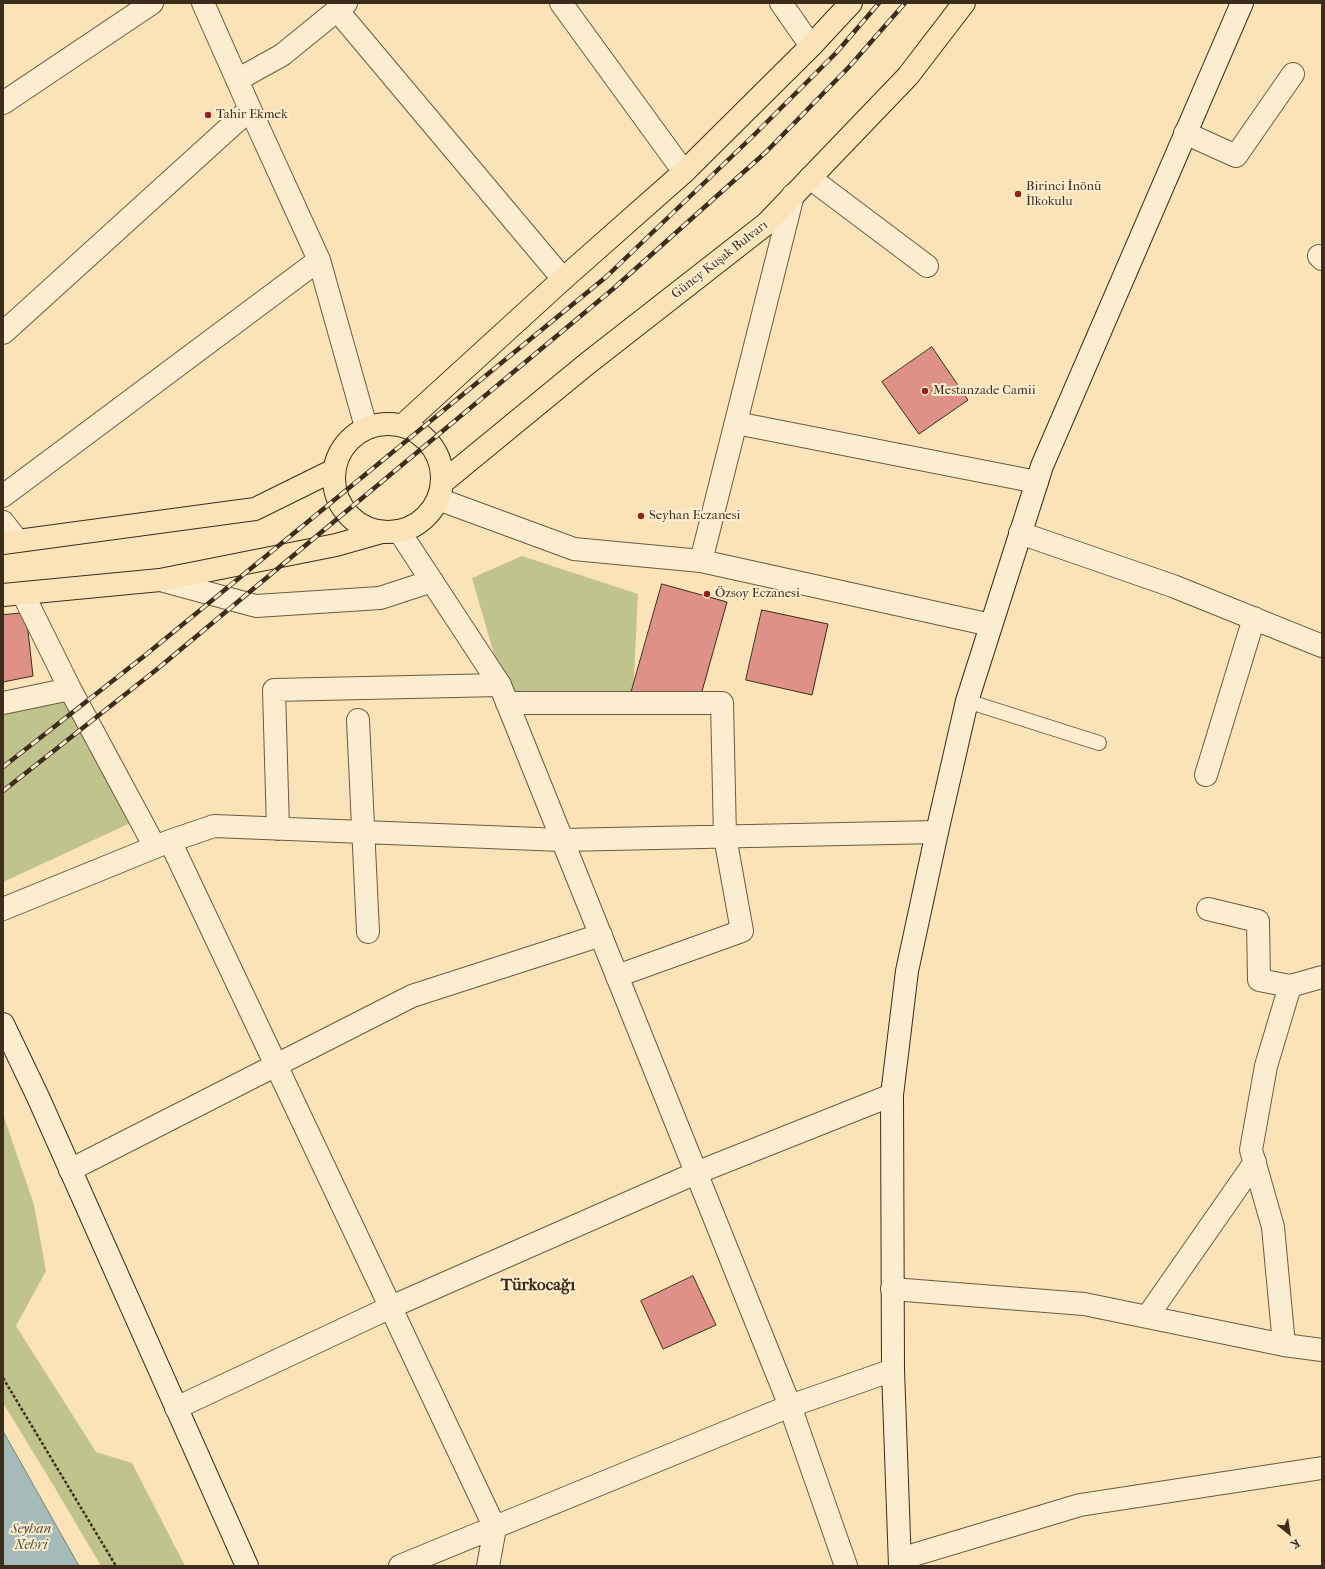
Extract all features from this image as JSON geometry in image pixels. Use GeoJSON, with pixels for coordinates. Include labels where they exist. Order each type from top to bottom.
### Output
{"type":"FeatureCollection","features":[{"type":"Feature","properties":{"kind":"main road","name":"Güney Kuşak Bulvarı"},"geometry":{"type":"LineString","coordinates":[[441,491],[588,363],[766,224],[908,76],[964,3]]}},
{"type":"Feature","properties":{"kind":"main road"},"geometry":{"type":"LineString","coordinates":[[403,425],[563,279],[684,172],[811,46],[841,7]]}},
{"type":"Feature","properties":{"kind":"main road"},"geometry":{"type":"LineString","coordinates":[[13,594],[160,580],[336,545],[391,532],[416,525],[429,514],[441,491],[441,464],[434,446],[420,433],[403,425],[385,423],[366,427],[351,438],[339,452],[334,470],[334,488],[340,504],[351,518],[365,528],[391,532]]}},
{"type":"Feature","properties":{"kind":"main road"},"geometry":{"type":"LineString","coordinates":[[10,541],[255,508],[334,470]]}},
{"type":"Feature","properties":{"kind":"street"},"geometry":{"type":"LineString","coordinates":[[3,103],[152,3]]}},
{"type":"Feature","properties":{"kind":"street"},"geometry":{"type":"LineString","coordinates":[[203,3],[319,260],[366,427]]}},
{"type":"Feature","properties":{"kind":"street"},"geometry":{"type":"LineString","coordinates":[[561,3],[684,172]]}},
{"type":"Feature","properties":{"kind":"street"},"geometry":{"type":"LineString","coordinates":[[781,3],[811,46]]}},
{"type":"Feature","properties":{"kind":"street"},"geometry":{"type":"LineString","coordinates":[[1242,3],[1042,466],[966,701],[907,971],[892,1095],[893,1370],[900,1563],[1080,1505],[1322,1468]]}},
{"type":"Feature","properties":{"kind":"street"},"geometry":{"type":"LineString","coordinates":[[237,80],[282,55],[342,7],[563,279]]}},
{"type":"Feature","properties":{"kind":"street"},"geometry":{"type":"LineString","coordinates":[[1185,134],[1236,156],[1293,74]]}},
{"type":"Feature","properties":{"kind":"street"},"geometry":{"type":"LineString","coordinates":[[3,333],[250,109]]}},
{"type":"Feature","properties":{"kind":"street"},"geometry":{"type":"LineString","coordinates":[[810,178],[927,266]]}},
{"type":"Feature","properties":{"kind":"street"},"geometry":{"type":"LineString","coordinates":[[701,562],[793,195]]}},
{"type":"Feature","properties":{"kind":"street"},"geometry":{"type":"LineString","coordinates":[[3,496],[319,260]]}},
{"type":"Feature","properties":{"kind":"street"},"geometry":{"type":"LineString","coordinates":[[736,423],[1037,482]]}},
{"type":"Feature","properties":{"kind":"street"},"geometry":{"type":"LineString","coordinates":[[441,491],[574,549],[701,562],[991,625]]}},
{"type":"Feature","properties":{"kind":"street"},"geometry":{"type":"LineString","coordinates":[[3,522],[10,541]]}},
{"type":"Feature","properties":{"kind":"street"},"geometry":{"type":"LineString","coordinates":[[391,532],[432,581],[503,694],[790,1406],[846,1566]]}},
{"type":"Feature","properties":{"kind":"street"},"geometry":{"type":"LineString","coordinates":[[1020,534],[1173,586],[1322,646]]}},
{"type":"Feature","properties":{"kind":"street"},"geometry":{"type":"LineString","coordinates":[[160,580],[256,606],[380,598],[432,581]]}},
{"type":"Feature","properties":{"kind":"street"},"geometry":{"type":"LineString","coordinates":[[13,594],[163,844],[277,1065],[495,1528],[488,1566]]}},
{"type":"Feature","properties":{"kind":"street"},"geometry":{"type":"LineString","coordinates":[[1206,775],[1254,618]]}},
{"type":"Feature","properties":{"kind":"street"},"geometry":{"type":"LineString","coordinates":[[3,703],[70,689]]}},
{"type":"Feature","properties":{"kind":"street"},"geometry":{"type":"LineString","coordinates":[[278,829],[274,690],[503,694],[722,703],[725,836],[742,931],[617,976]]}},
{"type":"Feature","properties":{"kind":"street"},"geometry":{"type":"LineString","coordinates":[[358,720],[368,932]]}},
{"type":"Feature","properties":{"kind":"street"},"geometry":{"type":"LineString","coordinates":[[3,909],[163,844],[214,826],[562,840],[938,832]]}},
{"type":"Feature","properties":{"kind":"street"},"geometry":{"type":"LineString","coordinates":[[1208,909],[1258,921],[1259,980],[1290,986],[1322,977]]}},
{"type":"Feature","properties":{"kind":"street"},"geometry":{"type":"LineString","coordinates":[[70,1170],[412,996],[600,935]]}},
{"type":"Feature","properties":{"kind":"street"},"geometry":{"type":"LineString","coordinates":[[1284,1345],[1273,1227],[1251,1150],[1266,1066],[1290,986]]}},
{"type":"Feature","properties":{"kind":"street"},"geometry":{"type":"LineString","coordinates":[[3,1024],[247,1566]]}},
{"type":"Feature","properties":{"kind":"street"},"geometry":{"type":"LineString","coordinates":[[176,1408],[391,1307],[696,1173],[892,1095]]}},
{"type":"Feature","properties":{"kind":"street"},"geometry":{"type":"LineString","coordinates":[[1147,1317],[1255,1162]]}},
{"type":"Feature","properties":{"kind":"street"},"geometry":{"type":"LineString","coordinates":[[892,1289],[1084,1304],[1284,1345],[1322,1350]]}},
{"type":"Feature","properties":{"kind":"street"},"geometry":{"type":"LineString","coordinates":[[400,1566],[790,1406],[893,1370]]}},
{"type":"Feature","properties":{"kind":"lane"},"geometry":{"type":"LineString","coordinates":[[966,701],[1099,743]]}},
{"type":"Feature","properties":{"kind":"path"},"geometry":{"type":"LineString","coordinates":[[3,1378],[116,1566]]}},
{"type":"Feature","properties":{"kind":"green space"},"geometry":{"type":"Polygon","coordinates":[[[522,556],[638,594],[633,696],[507,699],[472,578],[522,556]]]}},
{"type":"Feature","properties":{"kind":"green space"},"geometry":{"type":"Polygon","coordinates":[[[60,685],[137,820],[3,882],[3,705],[60,685]]]}},
{"type":"Feature","properties":{"kind":"green space"},"geometry":{"type":"Polygon","coordinates":[[[3,1114],[34,1205],[46,1271],[16,1326],[96,1452],[132,1463],[185,1566],[101,1566],[3,1403],[3,1114]]]}},
{"type":"Feature","properties":{"kind":"water","name":"Seyhan Nehri"},"geometry":{"type":"Polygon","coordinates":[[[3,1431],[79,1566],[3,1566],[3,1431]]]}},
{"type":"Feature","properties":{"kind":"building","name":"Mestanzade Camii"},"geometry":{"type":"Polygon","coordinates":[[[932,347],[968,400],[919,434],[882,382],[932,347]]]}},
{"type":"Feature","properties":{"kind":"building"},"geometry":{"type":"Polygon","coordinates":[[[662,584],[727,602],[699,702],[630,697],[662,584]]]}},
{"type":"Feature","properties":{"kind":"building"},"geometry":{"type":"Polygon","coordinates":[[[762,610],[828,624],[812,695],[746,680],[762,610]]]}},
{"type":"Feature","properties":{"kind":"building"},"geometry":{"type":"Polygon","coordinates":[[[26,613],[33,676],[3,682],[3,615],[26,613]]]}},
{"type":"Feature","properties":{"kind":"building"},"geometry":{"type":"Polygon","coordinates":[[[693,1276],[716,1325],[663,1349],[641,1301],[693,1276]]]}},
{"type":"Feature","properties":{"kind":"railway"},"geometry":{"type":"LineString","coordinates":[[3,767],[143,657],[606,277],[752,137],[836,53],[879,3]]}},
{"type":"Feature","properties":{"kind":"railway"},"geometry":{"type":"LineString","coordinates":[[3,791],[156,670],[613,289],[766,152],[849,67],[905,3]]}},
{"type":"Feature","properties":{"kind":"place","name":"Tahir Ekmek"},"geometry":{"type":"Point","coordinates":[208,115]}},
{"type":"Feature","properties":{"kind":"place","name":"Birinci İnönü İlkokulu"},"geometry":{"type":"Point","coordinates":[1018,194]}},
{"type":"Feature","properties":{"kind":"place","name":"Mestanzade Camii"},"geometry":{"type":"Point","coordinates":[925,391]}},
{"type":"Feature","properties":{"kind":"place","name":"Seyhan Eczanesi"},"geometry":{"type":"Point","coordinates":[641,516]}},
{"type":"Feature","properties":{"kind":"place","name":"Özsoy Eczanesi"},"geometry":{"type":"Point","coordinates":[707,594]}},
{"type":"Feature","properties":{"kind":"district","name":"Türkocağı"},"geometry":{"type":"Point","coordinates":[538,1286]}}]}
